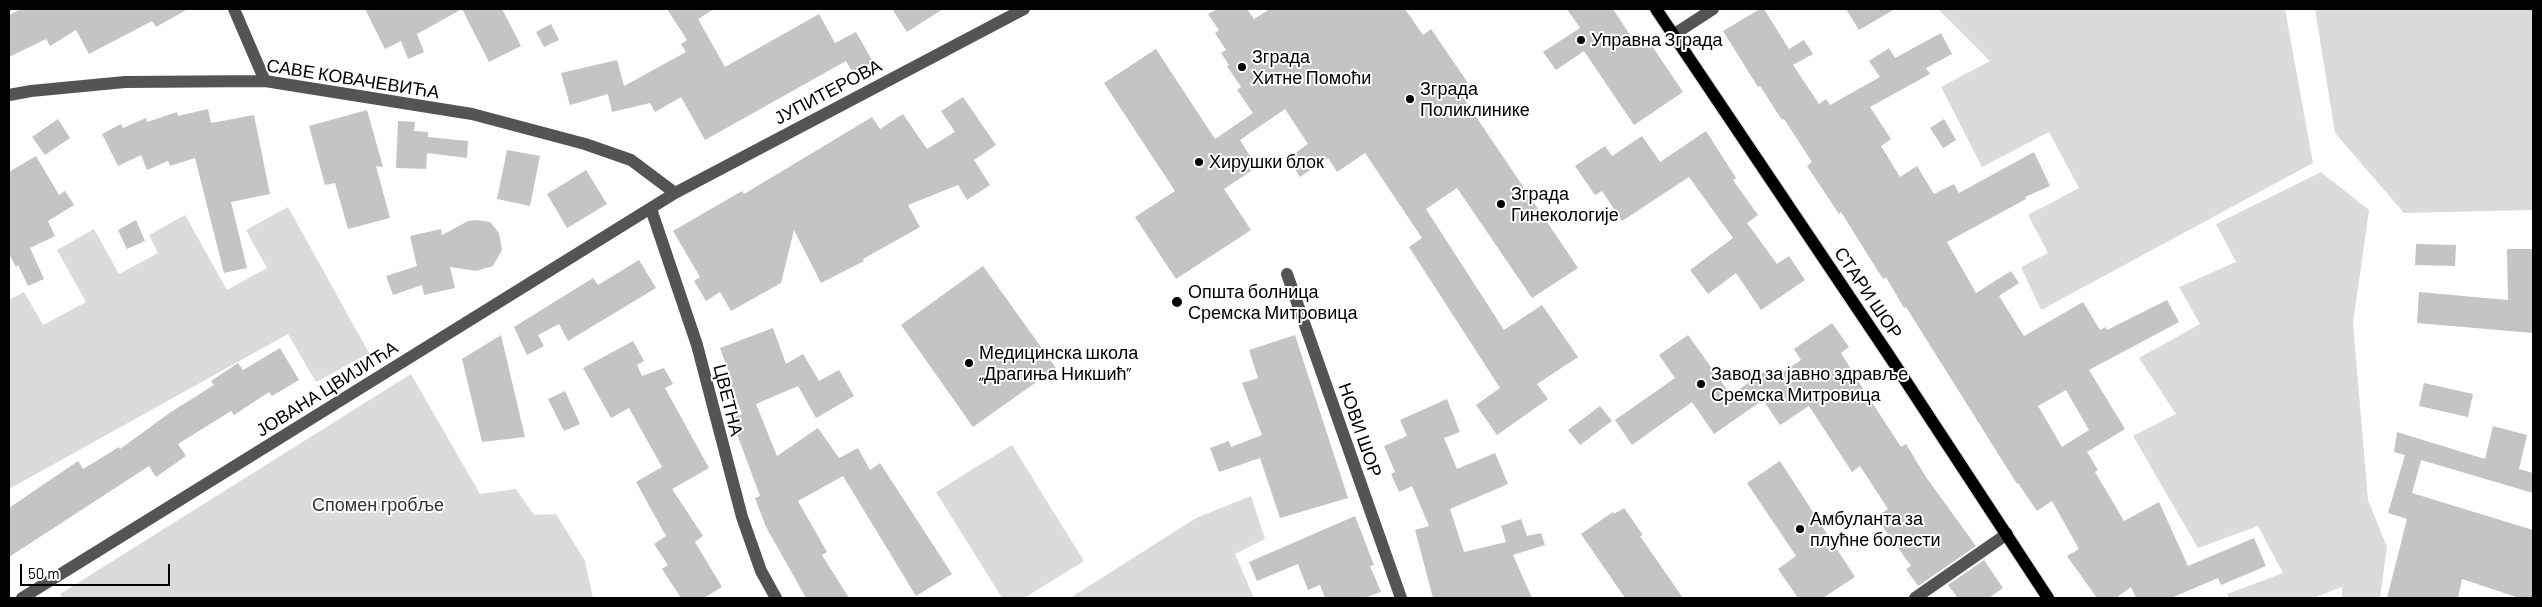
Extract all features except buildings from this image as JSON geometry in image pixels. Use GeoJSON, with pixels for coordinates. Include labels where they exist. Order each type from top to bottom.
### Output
{"type":"FeatureCollection","features":[{"type":"Feature","properties":{"kind":"main road","name":"СТАРИ ШОР"},"geometry":{"type":"LineString","coordinates":[[1656,9],[2048,598]]}},
{"type":"Feature","properties":{"kind":"street"},"geometry":{"type":"LineString","coordinates":[[234,9],[265,82]]}},
{"type":"Feature","properties":{"kind":"street","name":"ЈУПИТЕРОВА"},"geometry":{"type":"LineString","coordinates":[[651,209],[675,193],[1024,9]]}},
{"type":"Feature","properties":{"kind":"street"},"geometry":{"type":"LineString","coordinates":[[1673,35],[1713,9]]}},
{"type":"Feature","properties":{"kind":"street","name":"САВЕ КОВАЧЕВИЋА"},"geometry":{"type":"LineString","coordinates":[[9,95],[31,91],[125,82],[265,82],[472,114],[584,144],[631,160],[675,193]]}},
{"type":"Feature","properties":{"kind":"street","name":"ЈОВАНА ЦВИЈИЋА"},"geometry":{"type":"LineString","coordinates":[[22,598],[651,209]]}},
{"type":"Feature","properties":{"kind":"street","name":"ЦВЕТНА"},"geometry":{"type":"LineString","coordinates":[[651,209],[697,345],[742,517],[761,571],[776,598]]}},
{"type":"Feature","properties":{"kind":"street","name":"НОВИ ШОР"},"geometry":{"type":"LineString","coordinates":[[1287,274],[1401,598]]}},
{"type":"Feature","properties":{"kind":"street"},"geometry":{"type":"LineString","coordinates":[[1915,598],[2007,534]]}},
{"type":"Feature","properties":{"kind":"green space"},"geometry":{"type":"Polygon","coordinates":[[[1938,9],[2285,9],[2313,163],[2041,310],[2021,267],[2048,253],[2028,215],[2079,188],[2049,132],[1982,167],[1941,87],[1990,61],[1938,9]]]}},
{"type":"Feature","properties":{"kind":"green space"},"geometry":{"type":"Polygon","coordinates":[[[2315,9],[2533,9],[2533,210],[2404,213],[2335,133],[2315,9]]]}},
{"type":"Feature","properties":{"kind":"green space"},"geometry":{"type":"Polygon","coordinates":[[[2321,172],[2369,210],[2353,323],[2368,500],[2387,547],[2380,598],[2342,598],[2342,587],[2313,598],[2229,598],[2227,594],[2283,573],[2258,526],[2198,548],[2133,436],[2176,414],[2139,358],[2200,324],[2179,287],[2236,262],[2216,224],[2321,172]]]}},
{"type":"Feature","properties":{"kind":"green space"},"geometry":{"type":"Polygon","coordinates":[[[288,207],[369,353],[316,382],[288,334],[9,489],[9,300],[24,292],[43,325],[86,302],[57,250],[94,229],[119,274],[158,253],[149,235],[185,215],[227,290],[267,268],[246,230],[288,207]]]}},
{"type":"Feature","properties":{"kind":"green space","name":"Спомен гробље"},"geometry":{"type":"Polygon","coordinates":[[[411,374],[480,494],[516,489],[534,515],[556,514],[585,561],[593,598],[62,598],[60,594],[411,374]]]}},
{"type":"Feature","properties":{"kind":"green space"},"geometry":{"type":"Polygon","coordinates":[[[1012,445],[1084,561],[1024,598],[1002,598],[936,492],[1012,445]]]}},
{"type":"Feature","properties":{"kind":"green space"},"geometry":{"type":"Polygon","coordinates":[[[1251,496],[1265,539],[1235,554],[1254,598],[1070,598],[1196,518],[1251,496]]]}},
{"type":"Feature","properties":{"kind":"place","name":"Управна Зграда"},"geometry":{"type":"Point","coordinates":[1581,40]}},
{"type":"Feature","properties":{"kind":"place","name":"Зграда Хитне Помоћи"},"geometry":{"type":"Point","coordinates":[1242,67]}},
{"type":"Feature","properties":{"kind":"place","name":"Зграда Поликлинике"},"geometry":{"type":"Point","coordinates":[1410,99]}},
{"type":"Feature","properties":{"kind":"place","name":"Хирушки блок"},"geometry":{"type":"Point","coordinates":[1199,162]}},
{"type":"Feature","properties":{"kind":"place","name":"Зграда Гинекологије"},"geometry":{"type":"Point","coordinates":[1501,204]}},
{"type":"Feature","properties":{"kind":"place","name":"Општа болница Сремска Митровица"},"geometry":{"type":"Point","coordinates":[1177,302]}},
{"type":"Feature","properties":{"kind":"place","name":"Медицинска школа „Драгиња Никшић”"},"geometry":{"type":"Point","coordinates":[969,363]}},
{"type":"Feature","properties":{"kind":"place","name":"Завод за јавно здравље Сремска Митровица"},"geometry":{"type":"Point","coordinates":[1701,384]}},
{"type":"Feature","properties":{"kind":"place","name":"Амбуланта за плућне болести"},"geometry":{"type":"Point","coordinates":[1800,529]}}]}
